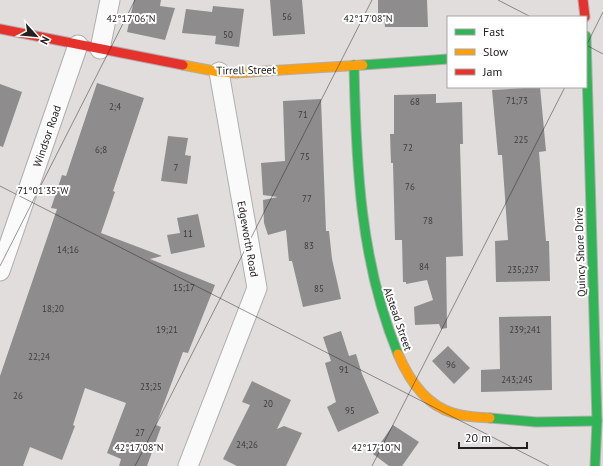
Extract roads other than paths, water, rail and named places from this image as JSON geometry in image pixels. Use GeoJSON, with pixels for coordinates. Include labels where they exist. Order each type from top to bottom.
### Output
{"type":"FeatureCollection","features":[{"type":"Feature","properties":{"kind":"street"},"geometry":{"type":"LineString","coordinates":[[100,49],[110,0]]}},
{"type":"Feature","properties":{"kind":"street"},"geometry":{"type":"LineString","coordinates":[[583,0],[585,16]]}},
{"type":"Feature","properties":{"kind":"street","name":"Tirrell Street"},"geometry":{"type":"LineString","coordinates":[[0,29],[219,72],[447,59]]}},
{"type":"Feature","properties":{"kind":"street","name":"Windsor Road"},"geometry":{"type":"LineString","coordinates":[[0,272],[78,45]]}},
{"type":"Feature","properties":{"kind":"street","name":"Alstead Street"},"geometry":{"type":"LineString","coordinates":[[354,65],[356,145],[359,187],[362,224],[370,267],[378,302],[402,365],[421,394],[450,412],[497,420],[561,424],[597,421]]}},
{"type":"Feature","properties":{"kind":"street","name":"Edgeworth Road"},"geometry":{"type":"LineString","coordinates":[[188,466],[257,288],[219,72]]}},
{"type":"Feature","properties":{"kind":"street","name":"Quincy Shore Drive"},"geometry":{"type":"LineString","coordinates":[[587,82],[597,421],[595,466]]}}]}
